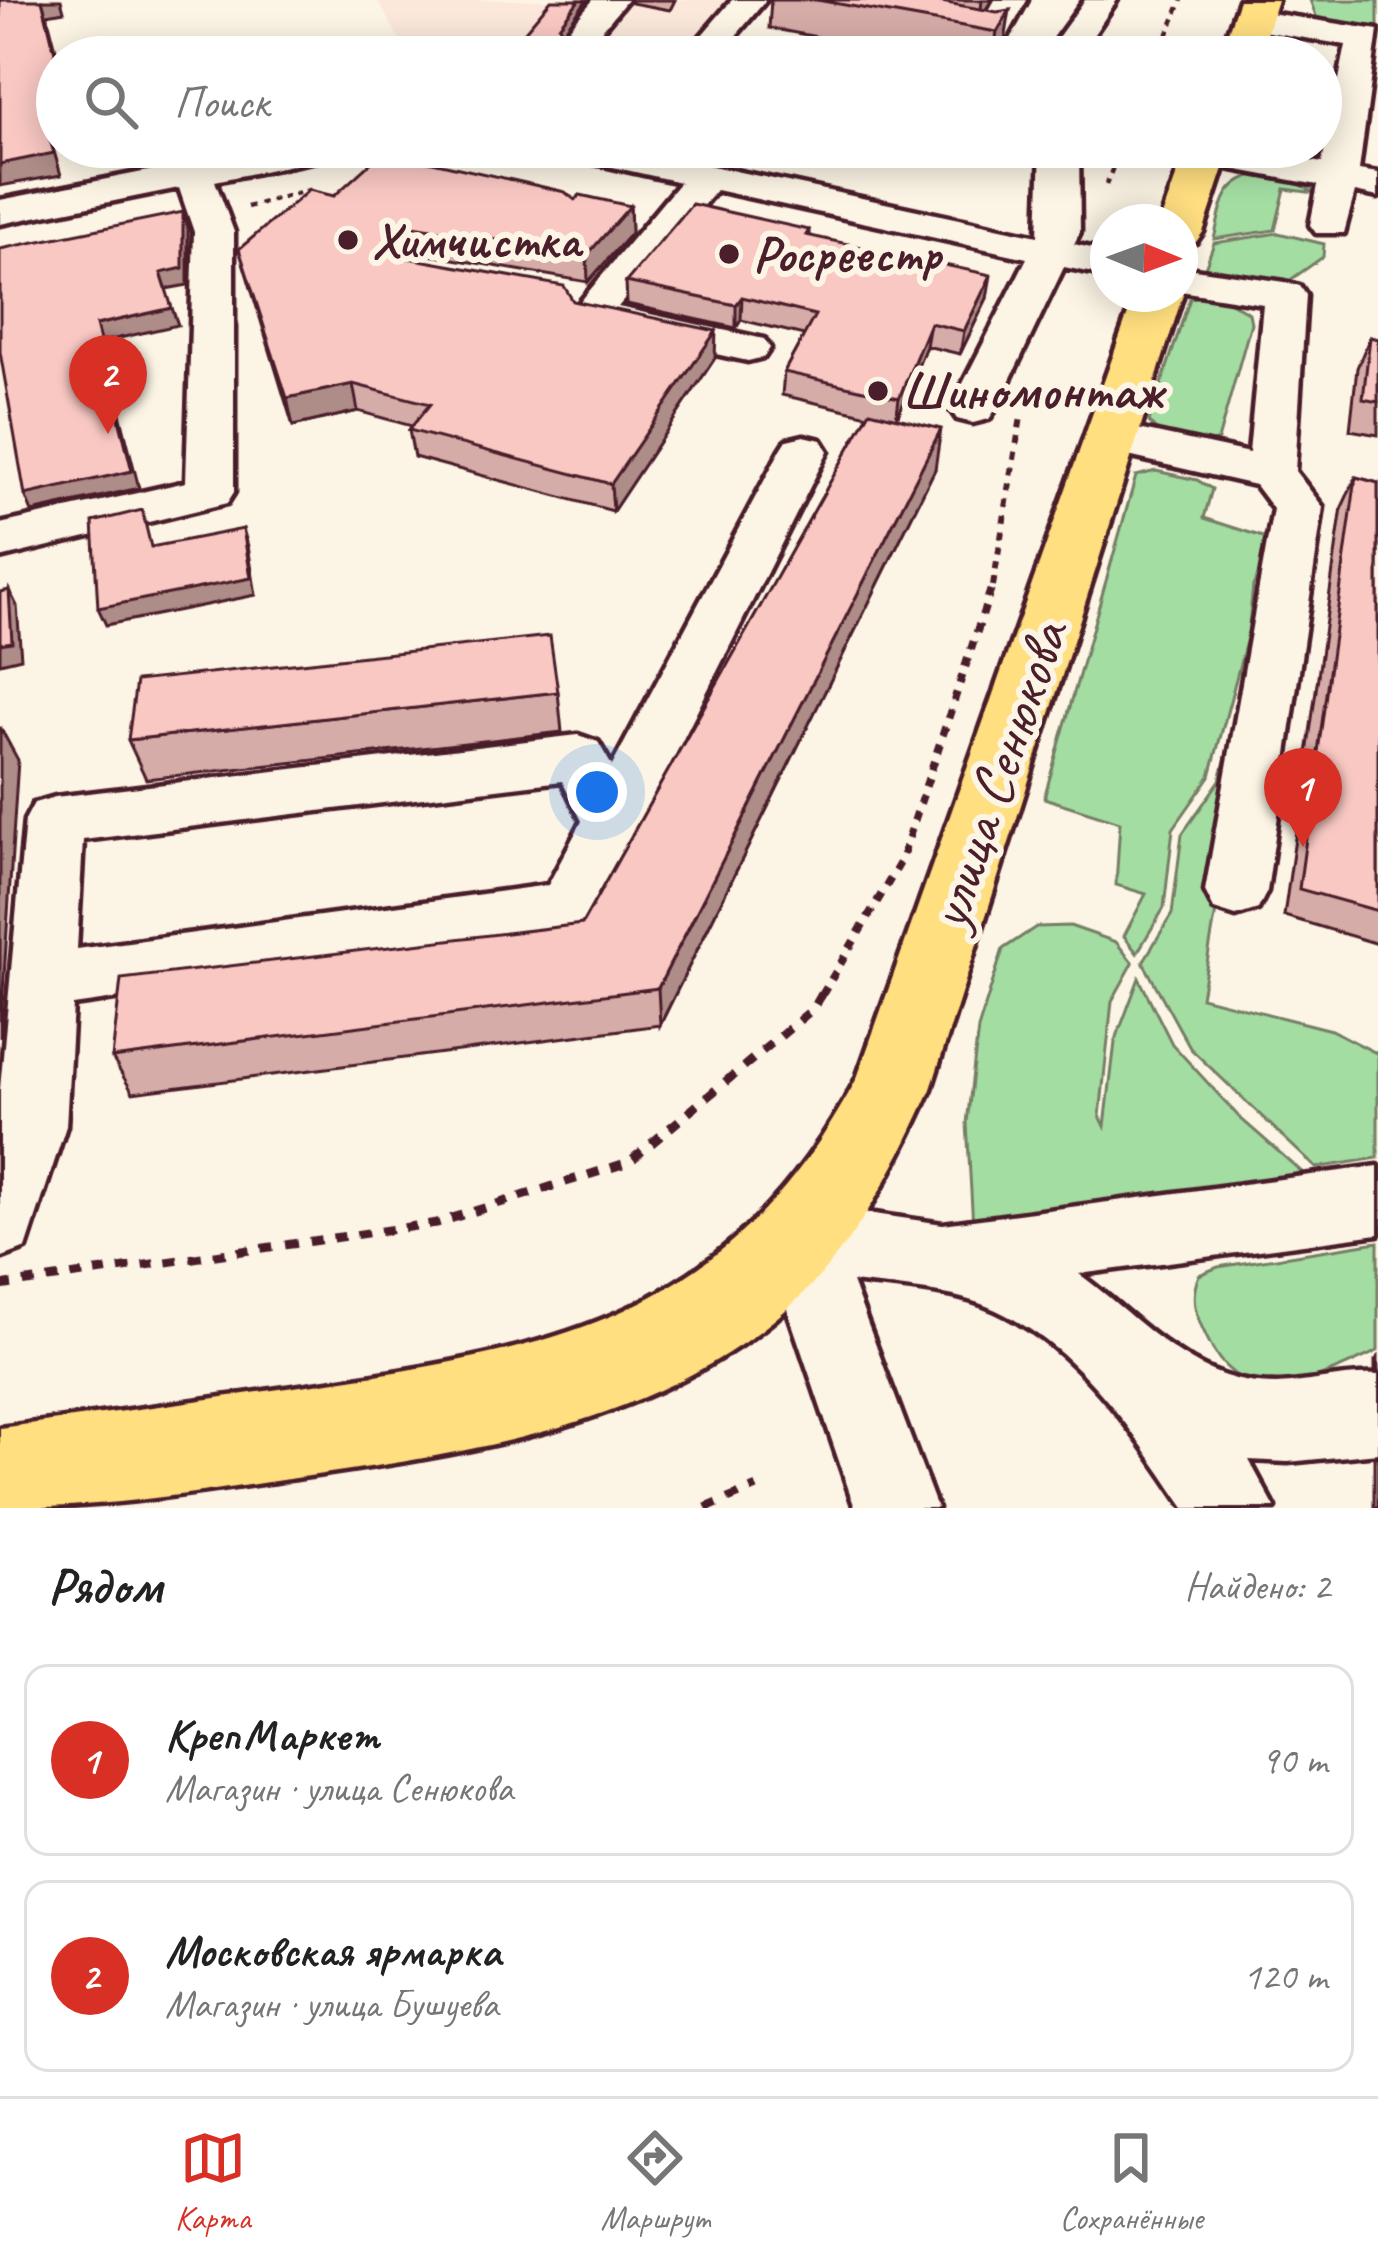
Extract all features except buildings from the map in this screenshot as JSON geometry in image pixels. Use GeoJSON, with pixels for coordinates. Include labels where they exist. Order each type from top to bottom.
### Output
{"type":"FeatureCollection","features":[{"type":"Feature","properties":{"kind":"main road"},"geometry":{"type":"LineString","coordinates":[[1190,204],[1202,168]]}},
{"type":"Feature","properties":{"kind":"main road","name":"улица Сенюкова"},"geometry":{"type":"LineString","coordinates":[[0,1475],[361,1423],[550,1386],[694,1323],[742,1292],[799,1238],[852,1165],[892,1089],[1153,312]]}},
{"type":"Feature","properties":{"kind":"street"},"geometry":{"type":"LineString","coordinates":[[582,36],[611,0]]}},
{"type":"Feature","properties":{"kind":"street"},"geometry":{"type":"LineString","coordinates":[[718,36],[750,0]]}},
{"type":"Feature","properties":{"kind":"street"},"geometry":{"type":"LineString","coordinates":[[795,0],[992,35],[1010,0]]}},
{"type":"Feature","properties":{"kind":"street"},"geometry":{"type":"LineString","coordinates":[[1076,36],[1101,0]]}},
{"type":"Feature","properties":{"kind":"street"},"geometry":{"type":"LineString","coordinates":[[1250,26],[1371,39],[1342,168]]}},
{"type":"Feature","properties":{"kind":"street"},"geometry":{"type":"LineString","coordinates":[[0,212],[223,168]]}},
{"type":"Feature","properties":{"kind":"street"},"geometry":{"type":"LineString","coordinates":[[663,168],[1077,258]]}},
{"type":"Feature","properties":{"kind":"street"},"geometry":{"type":"LineString","coordinates":[[1060,168],[1060,232],[1077,258]]}},
{"type":"Feature","properties":{"kind":"street"},"geometry":{"type":"LineString","coordinates":[[1251,168],[1334,203],[1378,214]]}},
{"type":"Feature","properties":{"kind":"street"},"geometry":{"type":"LineString","coordinates":[[1334,203],[1342,168]]}},
{"type":"Feature","properties":{"kind":"street"},"geometry":{"type":"LineString","coordinates":[[0,541],[210,492],[214,232],[193,174]]}},
{"type":"Feature","properties":{"kind":"street"},"geometry":{"type":"LineString","coordinates":[[706,178],[662,224],[591,314],[748,349]]}},
{"type":"Feature","properties":{"kind":"street"},"geometry":{"type":"LineString","coordinates":[[1334,203],[1378,185]]}},
{"type":"Feature","properties":{"kind":"street"},"geometry":{"type":"LineString","coordinates":[[973,409],[1077,258]]}},
{"type":"Feature","properties":{"kind":"street"},"geometry":{"type":"LineString","coordinates":[[1198,281],[1286,295],[1270,473]]}},
{"type":"Feature","properties":{"kind":"street"},"geometry":{"type":"LineString","coordinates":[[555,294],[602,302]]}},
{"type":"Feature","properties":{"kind":"street"},"geometry":{"type":"LineString","coordinates":[[1110,438],[1270,473],[1298,507],[1236,891]]}},
{"type":"Feature","properties":{"kind":"street"},"geometry":{"type":"LineString","coordinates":[[44,981],[567,908],[804,451]]}},
{"type":"Feature","properties":{"kind":"street"},"geometry":{"type":"LineString","coordinates":[[0,1223],[31,1126],[55,820],[578,757],[612,821]]}},
{"type":"Feature","properties":{"kind":"street"},"geometry":{"type":"LineString","coordinates":[[921,1260],[1378,1200]]}},
{"type":"Feature","properties":{"kind":"street"},"geometry":{"type":"LineString","coordinates":[[896,1508],[799,1238],[968,1265],[1014,1280],[1065,1310],[1122,1359],[1204,1410],[1274,1424],[1360,1412],[1378,1414]]}},
{"type":"Feature","properties":{"kind":"street"},"geometry":{"type":"LineString","coordinates":[[1122,1359],[1234,1496]]}},
{"type":"Feature","properties":{"kind":"path"},"geometry":{"type":"LineString","coordinates":[[1166,36],[1181,0]]}},
{"type":"Feature","properties":{"kind":"path"},"geometry":{"type":"LineString","coordinates":[[1077,258],[1113,168]]}},
{"type":"Feature","properties":{"kind":"path"},"geometry":{"type":"LineString","coordinates":[[0,1286],[437,1222],[629,1162],[814,1008],[901,861],[991,596],[1021,416]]}},
{"type":"Feature","properties":{"kind":"path"},"geometry":{"type":"LineString","coordinates":[[706,1508],[758,1487]]}},
{"type":"Feature","properties":{"kind":"shaded area"},"geometry":{"type":"Polygon","coordinates":[[[377,0],[737,0],[698,36],[398,36],[377,0]]]}},
{"type":"Feature","properties":{"kind":"green space"},"geometry":{"type":"Polygon","coordinates":[[[1310,0],[1378,0],[1378,38],[1331,30],[1318,21],[1310,0]]]}},
{"type":"Feature","properties":{"kind":"green space"},"geometry":{"type":"Polygon","coordinates":[[[1259,174],[1296,182],[1315,193],[1285,189],[1275,230],[1214,239],[1231,189],[1259,174]]]}},
{"type":"Feature","properties":{"kind":"green space"},"geometry":{"type":"Polygon","coordinates":[[[1278,233],[1324,244],[1323,257],[1279,288],[1203,273],[1214,243],[1278,233]]]}},
{"type":"Feature","properties":{"kind":"green space"},"geometry":{"type":"Polygon","coordinates":[[[1218,295],[1249,313],[1251,323],[1218,440],[1206,444],[1160,435],[1149,422],[1185,312],[1198,312],[1198,297],[1218,295]]]}},
{"type":"Feature","properties":{"kind":"green space"},"geometry":{"type":"Polygon","coordinates":[[[1156,471],[1197,480],[1212,489],[1204,518],[1266,538],[1270,553],[1253,586],[1248,634],[1210,776],[1173,829],[1164,908],[1137,953],[1124,936],[1146,894],[1116,885],[1120,822],[1044,798],[1136,476],[1156,471]]]}},
{"type":"Feature","properties":{"kind":"green space"},"geometry":{"type":"Polygon","coordinates":[[[1278,556],[1201,997],[1331,1030],[1378,1054],[1378,1158],[1316,1168],[1190,1048],[1143,962],[1172,914],[1182,834],[1220,780],[1278,556]]]}},
{"type":"Feature","properties":{"kind":"green space"},"geometry":{"type":"Polygon","coordinates":[[[1070,926],[1116,942],[1133,963],[1112,1001],[1100,1116],[1105,1126],[1115,1042],[1139,978],[1172,1044],[1240,1118],[1303,1173],[973,1226],[967,1123],[978,1029],[1003,949],[1036,927],[1070,926]]]}},
{"type":"Feature","properties":{"kind":"green space"},"geometry":{"type":"Polygon","coordinates":[[[1378,1242],[1378,1351],[1331,1372],[1284,1385],[1261,1385],[1241,1378],[1222,1363],[1197,1315],[1194,1292],[1199,1275],[1218,1267],[1378,1242]]]}},
{"type":"Feature","properties":{"kind":"place","name":"Химчистка"},"geometry":{"type":"Point","coordinates":[348,240]}},
{"type":"Feature","properties":{"kind":"place","name":"Росреестр"},"geometry":{"type":"Point","coordinates":[729,254]}},
{"type":"Feature","properties":{"kind":"place","name":"Шиномонтаж"},"geometry":{"type":"Point","coordinates":[878,391]}},
{"type":"Feature","properties":{"kind":"place","name":"Московская ярмарка"},"geometry":{"type":"Point","coordinates":[108,434]}},
{"type":"Feature","properties":{"kind":"place","name":"КрепМаркет"},"geometry":{"type":"Point","coordinates":[1303,847]}}]}
